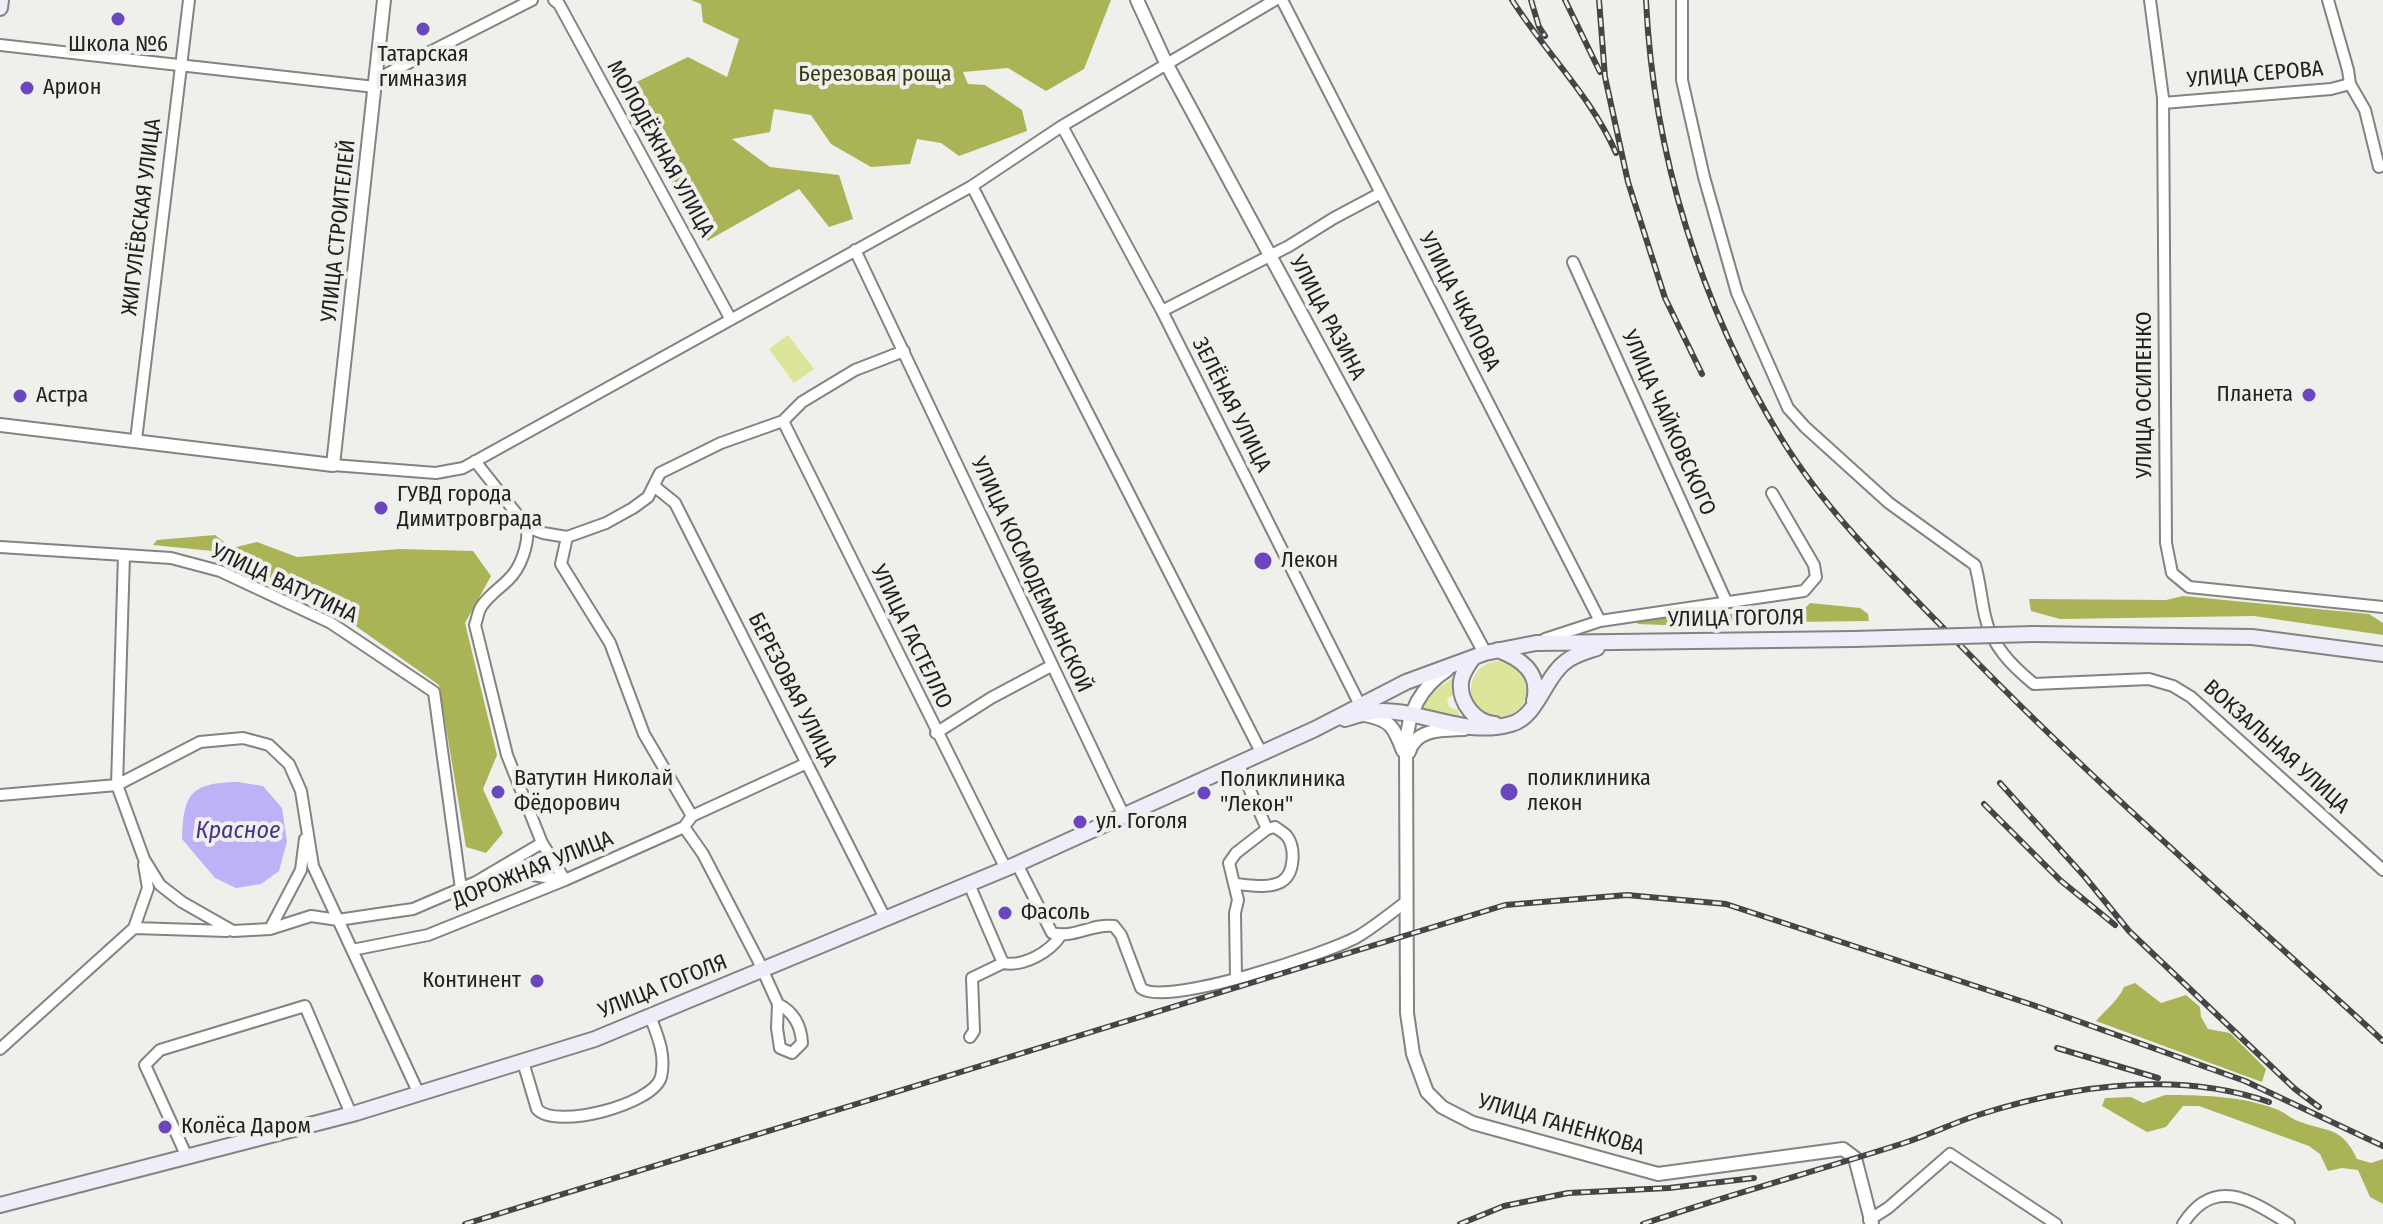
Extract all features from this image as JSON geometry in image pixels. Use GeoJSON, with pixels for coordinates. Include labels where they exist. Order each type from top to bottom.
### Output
{"type":"FeatureCollection","features":[{"type":"Feature","properties":{"kind":"main road"},"geometry":{"type":"LineString","coordinates":[[0,8],[1,0]]}},
{"type":"Feature","properties":{"kind":"main road","name":"УЛИЦА ГОГОЛЯ"},"geometry":{"type":"LineString","coordinates":[[1619,643],[2033,634],[2252,637],[2383,654]]}},
{"type":"Feature","properties":{"kind":"main road"},"geometry":{"type":"LineString","coordinates":[[1360,709],[1406,682],[1485,654],[1536,643],[1619,643]]}},
{"type":"Feature","properties":{"kind":"main road"},"geometry":{"type":"LineString","coordinates":[[1360,709],[1411,715],[1460,726],[1512,724],[1530,709],[1563,664],[1580,653],[1619,643]]}},
{"type":"Feature","properties":{"kind":"main road"},"geometry":{"type":"LineString","coordinates":[[1485,654],[1522,660],[1535,683],[1535,697],[1530,709]]}},
{"type":"Feature","properties":{"kind":"main road"},"geometry":{"type":"LineString","coordinates":[[1485,654],[1461,682],[1467,708],[1489,724],[1512,724]]}},
{"type":"Feature","properties":{"kind":"main road","name":"УЛИЦА ГОГОЛЯ"},"geometry":{"type":"LineString","coordinates":[[0,1205],[351,1114],[595,1039],[1012,866],[1360,709]]}},
{"type":"Feature","properties":{"kind":"street","name":"ЖИГУЛЁВСКАЯ УЛИЦА"},"geometry":{"type":"LineString","coordinates":[[136,440],[189,0]]}},
{"type":"Feature","properties":{"kind":"street","name":"УЛИЦА СТРОИТЕЛЕЙ"},"geometry":{"type":"LineString","coordinates":[[333,465],[384,0]]}},
{"type":"Feature","properties":{"kind":"street"},"geometry":{"type":"LineString","coordinates":[[0,45],[375,83],[532,0]]}},
{"type":"Feature","properties":{"kind":"street","name":"МОЛОДЁЖНАЯ УЛИЦА"},"geometry":{"type":"LineString","coordinates":[[554,0],[559,4],[730,318]]}},
{"type":"Feature","properties":{"kind":"street","name":"УЛИЦА РАЗИНА"},"geometry":{"type":"LineString","coordinates":[[1137,0],[1166,63],[1485,654]]}},
{"type":"Feature","properties":{"kind":"street","name":"УЛИЦА ЧКАЛОВА"},"geometry":{"type":"LineString","coordinates":[[1282,0],[1600,621]]}},
{"type":"Feature","properties":{"kind":"street","name":"ВОКЗАЛЬНАЯ УЛИЦА"},"geometry":{"type":"LineString","coordinates":[[1682,0],[1682,80],[1704,177],[1737,293],[1788,408],[1889,503],[1975,565],[1985,619],[1997,646],[2017,670],[2034,684],[2149,679],[2173,686],[2191,697],[2383,870]]}},
{"type":"Feature","properties":{"kind":"street","name":"УЛИЦА ОСИПЕНКО"},"geometry":{"type":"LineString","coordinates":[[2150,0],[2163,103],[2166,543],[2172,573],[2189,587],[2383,607]]}},
{"type":"Feature","properties":{"kind":"street"},"geometry":{"type":"LineString","coordinates":[[2328,0],[2350,84],[2365,110],[2379,167]]}},
{"type":"Feature","properties":{"kind":"street"},"geometry":{"type":"LineString","coordinates":[[0,425],[333,465],[436,473],[463,468],[972,186],[1062,126],[1272,1]]}},
{"type":"Feature","properties":{"kind":"street","name":"УЛИЦА СЕРОВА"},"geometry":{"type":"LineString","coordinates":[[2163,103],[2331,89],[2350,84]]}},
{"type":"Feature","properties":{"kind":"street","name":"ЗЕЛЁНАЯ УЛИЦА"},"geometry":{"type":"LineString","coordinates":[[1062,126],[1162,311],[1360,709]]}},
{"type":"Feature","properties":{"kind":"street"},"geometry":{"type":"LineString","coordinates":[[972,186],[1261,752]]}},
{"type":"Feature","properties":{"kind":"street"},"geometry":{"type":"LineString","coordinates":[[1162,311],[1271,256],[1381,193]]}},
{"type":"Feature","properties":{"kind":"street","name":"УЛИЦА КОСМОДЕМЬЯНСКОЙ"},"geometry":{"type":"LineString","coordinates":[[855,250],[1124,816]]}},
{"type":"Feature","properties":{"kind":"street","name":"УЛИЦА ЧАЙКОВСКОГО"},"geometry":{"type":"LineString","coordinates":[[1573,262],[1726,601]]}},
{"type":"Feature","properties":{"kind":"street"},"geometry":{"type":"LineString","coordinates":[[527,527],[567,537],[606,523],[648,497],[660,473],[721,443],[783,421],[802,402],[855,370],[904,351]]}},
{"type":"Feature","properties":{"kind":"street","name":"УЛИЦА ГАСТЕЛЛО"},"geometry":{"type":"LineString","coordinates":[[783,421],[936,733],[1052,933],[1061,935]]}},
{"type":"Feature","properties":{"kind":"street"},"geometry":{"type":"LineString","coordinates":[[475,461],[527,527],[521,561],[511,578],[495,590],[480,608],[475,625],[507,755],[542,843],[565,880]]}},
{"type":"Feature","properties":{"kind":"street","name":"БЕРЕЗОВАЯ УЛИЦА"},"geometry":{"type":"LineString","coordinates":[[654,486],[675,503],[886,920]]}},
{"type":"Feature","properties":{"kind":"street"},"geometry":{"type":"LineString","coordinates":[[1536,643],[1600,621],[1804,591],[1816,577],[1814,565],[1772,493]]}},
{"type":"Feature","properties":{"kind":"street"},"geometry":{"type":"LineString","coordinates":[[567,537],[561,564],[610,643],[644,734],[692,816]]}},
{"type":"Feature","properties":{"kind":"street","name":"УЛИЦА ВАТУТИНА"},"geometry":{"type":"LineString","coordinates":[[0,547],[171,558],[220,571],[331,623],[434,692],[461,889]]}},
{"type":"Feature","properties":{"kind":"street"},"geometry":{"type":"LineString","coordinates":[[124,555],[117,785],[144,859],[160,885],[208,919],[233,931]]}},
{"type":"Feature","properties":{"kind":"street"},"geometry":{"type":"LineString","coordinates":[[1411,715],[1427,685],[1456,664]]}},
{"type":"Feature","properties":{"kind":"street"},"geometry":{"type":"LineString","coordinates":[[936,733],[991,698],[1051,666]]}},
{"type":"Feature","properties":{"kind":"street"},"geometry":{"type":"LineString","coordinates":[[1360,709],[1386,721],[1395,730],[1407,763]]}},
{"type":"Feature","properties":{"kind":"street","name":"УЛИЦА ГАНЕНКОВА"},"geometry":{"type":"LineString","coordinates":[[1411,715],[1407,729],[1407,1013],[1413,1054],[1427,1092],[1442,1107],[1473,1123],[1658,1174],[1843,1149],[1855,1158],[1870,1222]]}},
{"type":"Feature","properties":{"kind":"street"},"geometry":{"type":"LineString","coordinates":[[1407,763],[1410,747],[1425,733],[1489,727]]}},
{"type":"Feature","properties":{"kind":"street"},"geometry":{"type":"LineString","coordinates":[[0,795],[117,785],[200,742],[243,738],[269,745],[289,764],[301,791],[313,866],[419,1094]]}},
{"type":"Feature","properties":{"kind":"street","name":"ДОРОЖНАЯ УЛИЦА"},"geometry":{"type":"LineString","coordinates":[[352,950],[428,935],[565,880],[684,827],[692,816],[807,763]]}},
{"type":"Feature","properties":{"kind":"street"},"geometry":{"type":"LineString","coordinates":[[1238,763],[1267,829]]}},
{"type":"Feature","properties":{"kind":"street"},"geometry":{"type":"LineString","coordinates":[[684,827],[703,854],[778,1004]]}},
{"type":"Feature","properties":{"kind":"street"},"geometry":{"type":"LineString","coordinates":[[1235,884],[1263,887],[1283,882],[1292,869],[1287,836],[1275,827],[1267,829],[1236,853],[1229,863],[1238,900],[1235,913],[1236,978]]}},
{"type":"Feature","properties":{"kind":"street"},"geometry":{"type":"LineString","coordinates":[[270,929],[301,870],[306,829]]}},
{"type":"Feature","properties":{"kind":"street"},"geometry":{"type":"LineString","coordinates":[[134,928],[270,929],[311,916],[338,920],[413,909],[492,874],[542,843]]}},
{"type":"Feature","properties":{"kind":"street"},"geometry":{"type":"LineString","coordinates":[[0,1049],[134,928],[148,888],[144,859]]}},
{"type":"Feature","properties":{"kind":"street"},"geometry":{"type":"LineString","coordinates":[[492,874],[565,880]]}},
{"type":"Feature","properties":{"kind":"street"},"geometry":{"type":"LineString","coordinates":[[969,884],[1003,963]]}},
{"type":"Feature","properties":{"kind":"street"},"geometry":{"type":"LineString","coordinates":[[970,1037],[974,1031],[972,978],[1003,963],[1012,965],[1024,962],[1054,945],[1061,935],[1106,924],[1114,926],[1121,935],[1141,988],[1147,993],[1162,994],[1236,978],[1326,951],[1358,936],[1407,901]]}},
{"type":"Feature","properties":{"kind":"street"},"geometry":{"type":"LineString","coordinates":[[187,1157],[145,1065],[160,1050],[305,1006],[351,1114]]}},
{"type":"Feature","properties":{"kind":"street"},"geometry":{"type":"LineString","coordinates":[[523,1062],[541,1115],[555,1118],[621,1106],[650,1094],[660,1079],[662,1046],[650,1016]]}},
{"type":"Feature","properties":{"kind":"street"},"geometry":{"type":"LineString","coordinates":[[1870,1222],[1950,1154],[2056,1224]]}},
{"type":"Feature","properties":{"kind":"street"},"geometry":{"type":"LineString","coordinates":[[2183,1224],[2199,1204],[2221,1195],[2256,1203],[2289,1224]]}},
{"type":"Feature","properties":{"kind":"green space","name":"Березовая роща"},"geometry":{"type":"Polygon","coordinates":[[[691,0],[1111,0],[1084,69],[1046,91],[1008,68],[963,72],[968,84],[985,85],[1022,110],[1027,131],[959,156],[941,143],[917,139],[910,164],[871,167],[831,144],[811,115],[774,109],[770,132],[732,139],[770,167],[839,175],[853,219],[829,227],[799,189],[707,241],[618,91],[688,57],[727,77],[739,39],[703,22],[701,4],[691,0]]]}},
{"type":"Feature","properties":{"kind":"green space"},"geometry":{"type":"Polygon","coordinates":[[[788,335],[814,369],[794,383],[769,349],[788,335]]]}},
{"type":"Feature","properties":{"kind":"green space"},"geometry":{"type":"Polygon","coordinates":[[[215,535],[232,548],[257,542],[297,557],[400,549],[473,551],[491,576],[465,623],[497,755],[483,789],[503,833],[486,853],[466,847],[439,685],[343,617],[243,563],[242,554],[153,545],[157,540],[215,535]]]}},
{"type":"Feature","properties":{"kind":"green space"},"geometry":{"type":"Polygon","coordinates":[[[2183,596],[2369,614],[2383,623],[2383,635],[2254,616],[2060,619],[2031,611],[2029,599],[2166,600],[2183,596]]]}},
{"type":"Feature","properties":{"kind":"green space"},"geometry":{"type":"Polygon","coordinates":[[[1810,603],[1860,608],[1868,614],[1869,621],[1710,623],[1689,626],[1636,622],[1688,614],[1735,614],[1760,606],[1781,614],[1800,613],[1810,603]]]}},
{"type":"Feature","properties":{"kind":"green space"},"geometry":{"type":"Polygon","coordinates":[[[1499,661],[1519,669],[1527,689],[1519,709],[1499,717],[1479,709],[1471,689],[1479,669],[1499,661]]]}},
{"type":"Feature","properties":{"kind":"green space"},"geometry":{"type":"Polygon","coordinates":[[[1453,678],[1453,695],[1447,699],[1449,707],[1457,710],[1463,721],[1423,713],[1420,707],[1429,695],[1453,678]]]}},
{"type":"Feature","properties":{"kind":"green space"},"geometry":{"type":"Polygon","coordinates":[[[2135,983],[2161,1003],[2186,995],[2200,1007],[2201,1017],[2208,1029],[2230,1033],[2266,1069],[2262,1082],[2096,1021],[2124,987],[2135,983]]]}},
{"type":"Feature","properties":{"kind":"green space"},"geometry":{"type":"Polygon","coordinates":[[[2165,1095],[2250,1101],[2339,1135],[2357,1159],[2371,1163],[2383,1159],[2383,1204],[2370,1197],[2358,1170],[2342,1168],[2328,1171],[2320,1154],[2309,1146],[2199,1106],[2183,1106],[2166,1127],[2147,1132],[2102,1106],[2105,1098],[2131,1097],[2143,1103],[2165,1095]]]}},
{"type":"Feature","properties":{"kind":"water","name":"Красное"},"geometry":{"type":"Polygon","coordinates":[[[238,782],[263,786],[282,808],[287,842],[279,871],[261,884],[236,888],[215,878],[182,839],[185,810],[193,793],[210,785],[238,782]]]}},
{"type":"Feature","properties":{"kind":"railway"},"geometry":{"type":"LineString","coordinates":[[1512,0],[1594,112],[1616,153]]}},
{"type":"Feature","properties":{"kind":"railway"},"geometry":{"type":"LineString","coordinates":[[1531,0],[1545,36]]}},
{"type":"Feature","properties":{"kind":"railway"},"geometry":{"type":"LineString","coordinates":[[1565,0],[1600,72]]}},
{"type":"Feature","properties":{"kind":"railway"},"geometry":{"type":"LineString","coordinates":[[1599,0],[1605,77],[1628,182],[1665,298],[1702,374]]}},
{"type":"Feature","properties":{"kind":"railway"},"geometry":{"type":"LineString","coordinates":[[1646,0],[1659,115],[1686,227],[1727,336],[1753,388],[1800,467],[1866,548],[2013,699],[2383,1041]]}},
{"type":"Feature","properties":{"kind":"railway"},"geometry":{"type":"LineString","coordinates":[[2000,783],[2129,931],[2295,1089],[2319,1107]]}},
{"type":"Feature","properties":{"kind":"railway"},"geometry":{"type":"LineString","coordinates":[[1984,804],[2060,880],[2115,925]]}},
{"type":"Feature","properties":{"kind":"railway"},"geometry":{"type":"LineString","coordinates":[[465,1224],[1505,905],[1627,895],[1726,904],[2033,1005],[2245,1081],[2383,1146]]}},
{"type":"Feature","properties":{"kind":"railway"},"geometry":{"type":"LineString","coordinates":[[2057,1048],[2158,1078]]}},
{"type":"Feature","properties":{"kind":"railway"},"geometry":{"type":"LineString","coordinates":[[1643,1224],[1904,1143],[1978,1115],[2049,1096],[2160,1084],[2197,1086],[2269,1102]]}},
{"type":"Feature","properties":{"kind":"railway"},"geometry":{"type":"LineString","coordinates":[[1460,1224],[1504,1206],[1568,1193],[1669,1188],[1754,1178]]}},
{"type":"Feature","properties":{"kind":"place","name":"Школа №6"},"geometry":{"type":"Point","coordinates":[118,19]}},
{"type":"Feature","properties":{"kind":"place","name":"Татарская гимназия"},"geometry":{"type":"Point","coordinates":[423,29]}},
{"type":"Feature","properties":{"kind":"place","name":"Арион"},"geometry":{"type":"Point","coordinates":[27,88]}},
{"type":"Feature","properties":{"kind":"place","name":"Планета"},"geometry":{"type":"Point","coordinates":[2309,395]}},
{"type":"Feature","properties":{"kind":"place","name":"Астра"},"geometry":{"type":"Point","coordinates":[20,396]}},
{"type":"Feature","properties":{"kind":"place","name":"ГУВД города Димитровграда"},"geometry":{"type":"Point","coordinates":[381,508]}},
{"type":"Feature","properties":{"kind":"place","name":"Лекон"},"geometry":{"type":"Point","coordinates":[1263,561]}},
{"type":"Feature","properties":{"kind":"place","name":"Ватутин Николай Фёдорович"},"geometry":{"type":"Point","coordinates":[498,792]}},
{"type":"Feature","properties":{"kind":"place","name":"поликлиника лекон"},"geometry":{"type":"Point","coordinates":[1509,792]}},
{"type":"Feature","properties":{"kind":"place","name":"Поликлиника \"Лекон\""},"geometry":{"type":"Point","coordinates":[1204,793]}},
{"type":"Feature","properties":{"kind":"place","name":"ул. Гоголя"},"geometry":{"type":"Point","coordinates":[1080,822]}},
{"type":"Feature","properties":{"kind":"place","name":"Фасоль"},"geometry":{"type":"Point","coordinates":[1005,913]}},
{"type":"Feature","properties":{"kind":"place","name":"Континент"},"geometry":{"type":"Point","coordinates":[537,981]}},
{"type":"Feature","properties":{"kind":"place","name":"Колёса Даром"},"geometry":{"type":"Point","coordinates":[165,1127]}}]}
